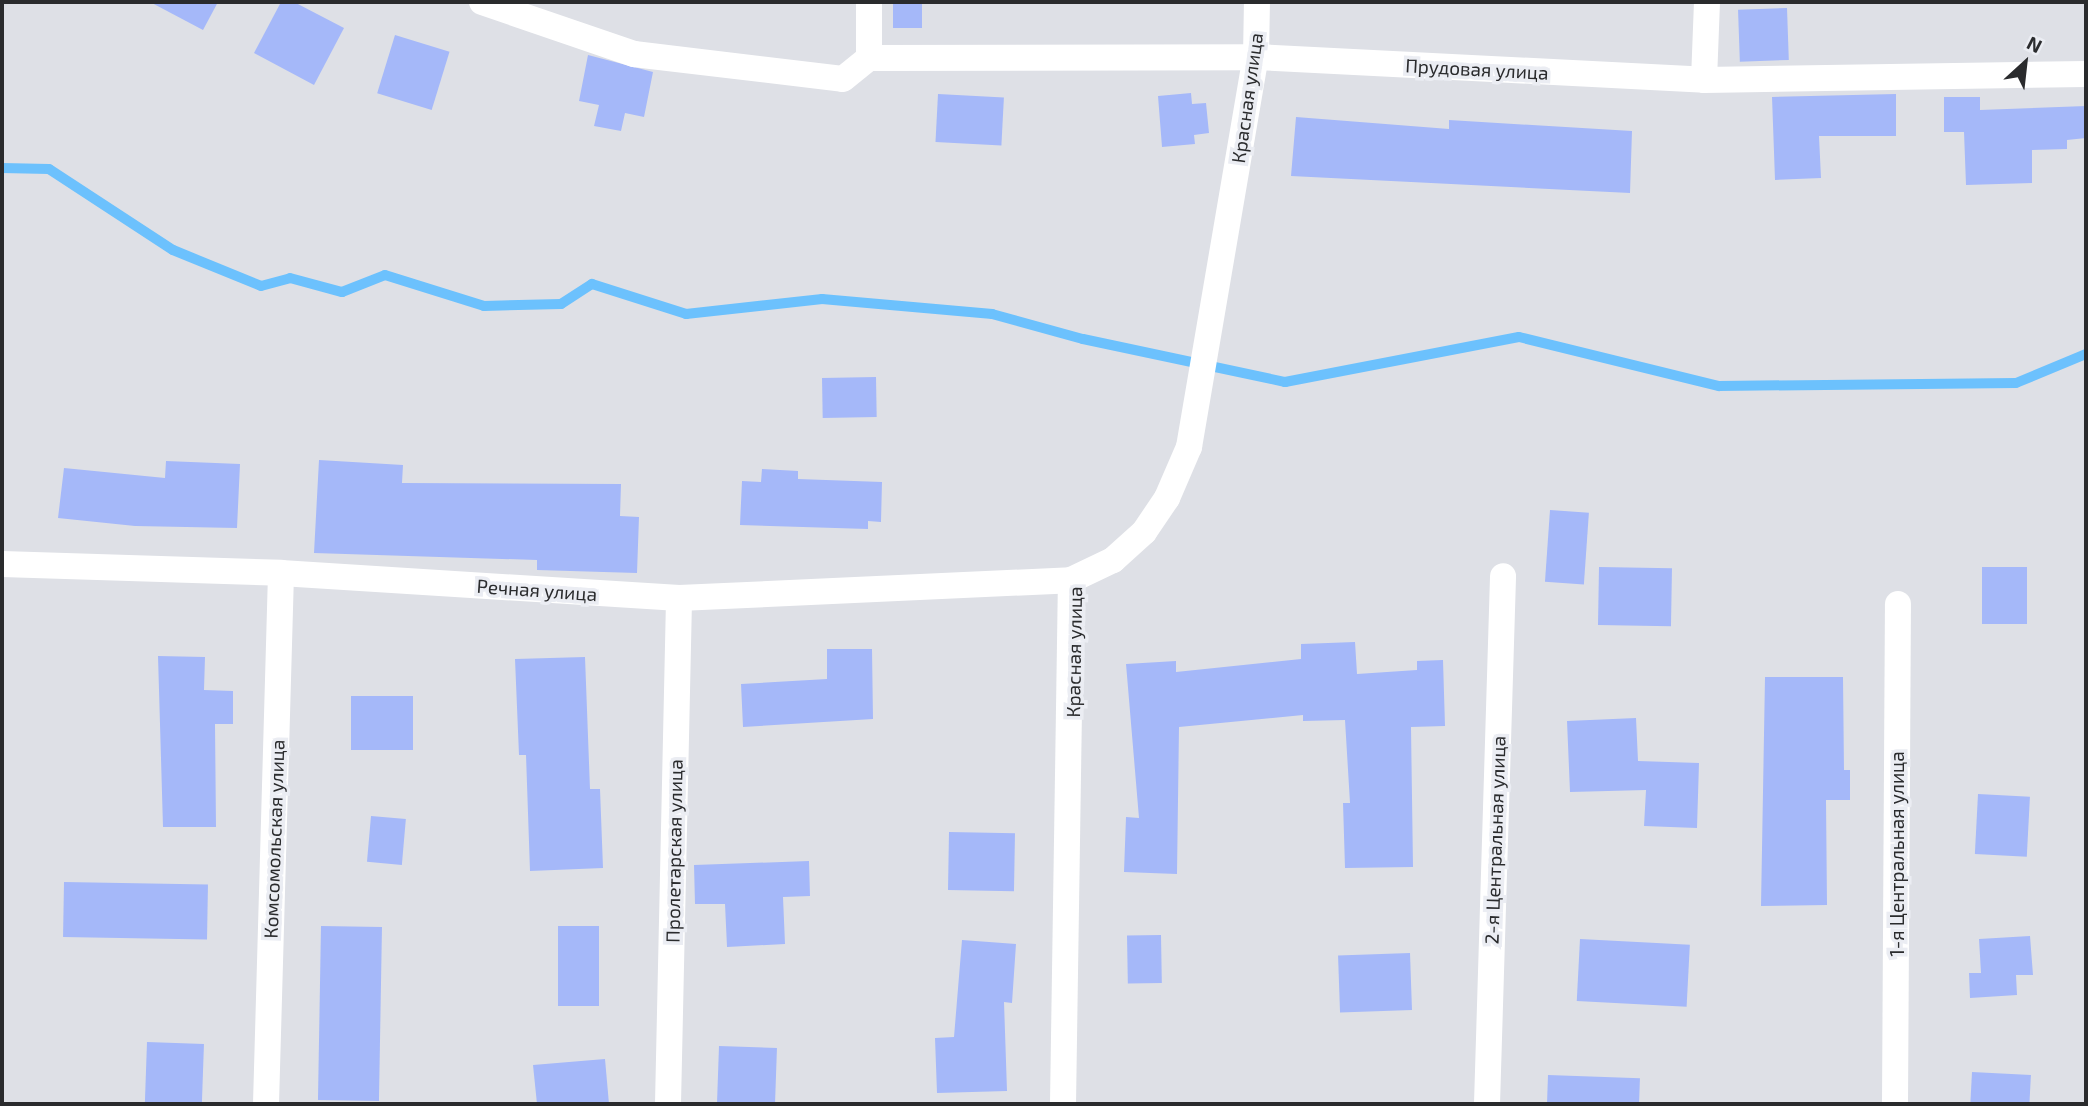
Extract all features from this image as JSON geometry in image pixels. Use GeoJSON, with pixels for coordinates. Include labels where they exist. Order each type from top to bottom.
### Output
{"type":"FeatureCollection","features":[{"type":"Feature","properties":{"kind":"street"},"geometry":{"type":"LineString","coordinates":[[482,2],[634,54],[843,79],[869,58],[869,2]]}},
{"type":"Feature","properties":{"kind":"street","name":"Красная улица"},"geometry":{"type":"LineString","coordinates":[[1063,1104],[1074,637],[1071,580],[1113,560],[1144,532],[1167,498],[1185,457],[1197,408],[1256,57],[1258,2]]}},
{"type":"Feature","properties":{"kind":"street"},"geometry":{"type":"LineString","coordinates":[[1704,80],[1707,2]]}},
{"type":"Feature","properties":{"kind":"street","name":"Прудовая улица"},"geometry":{"type":"LineString","coordinates":[[869,58],[1256,57],[1704,80],[2086,74]]}},
{"type":"Feature","properties":{"kind":"street","name":"Речная улица"},"geometry":{"type":"LineString","coordinates":[[2,564],[281,573],[679,598],[1071,580]]}},
{"type":"Feature","properties":{"kind":"street","name":"Комсомольская улица"},"geometry":{"type":"LineString","coordinates":[[266,1104],[281,573]]}},
{"type":"Feature","properties":{"kind":"street","name":"2-я Центральная улица"},"geometry":{"type":"LineString","coordinates":[[1488,1104],[1503,576]]}},
{"type":"Feature","properties":{"kind":"street","name":"Пролетарская улица"},"geometry":{"type":"LineString","coordinates":[[668,1104],[679,598]]}},
{"type":"Feature","properties":{"kind":"street","name":"1-я Центральная улица"},"geometry":{"type":"LineString","coordinates":[[1895,1104],[1898,604]]}},
{"type":"Feature","properties":{"kind":"building"},"geometry":{"type":"Polygon","coordinates":[[[150,2],[218,2],[203,30],[150,2]]]}},
{"type":"Feature","properties":{"kind":"building"},"geometry":{"type":"Polygon","coordinates":[[[281,2],[294,2],[344,28],[314,85],[254,53],[281,2]]]}},
{"type":"Feature","properties":{"kind":"building"},"geometry":{"type":"Polygon","coordinates":[[[893,2],[922,2],[922,28],[893,28],[893,2]]]}},
{"type":"Feature","properties":{"kind":"building"},"geometry":{"type":"Polygon","coordinates":[[[1787,8],[1789,60],[1740,62],[1738,10],[1787,8]]]}},
{"type":"Feature","properties":{"kind":"building"},"geometry":{"type":"Polygon","coordinates":[[[395,35],[450,52],[432,110],[377,93],[395,35]]]}},
{"type":"Feature","properties":{"kind":"building"},"geometry":{"type":"Polygon","coordinates":[[[588,55],[653,72],[644,117],[625,113],[621,131],[594,126],[599,105],[579,101],[588,55]]]}},
{"type":"Feature","properties":{"kind":"building"},"geometry":{"type":"Polygon","coordinates":[[[1191,93],[1192,104],[1206,103],[1209,133],[1194,135],[1195,144],[1162,147],[1158,96],[1191,93]]]}},
{"type":"Feature","properties":{"kind":"building"},"geometry":{"type":"Polygon","coordinates":[[[938,94],[1004,97],[1001,145],[935,142],[938,94]]]}},
{"type":"Feature","properties":{"kind":"building"},"geometry":{"type":"Polygon","coordinates":[[[1896,94],[1896,136],[1819,136],[1821,178],[1775,180],[1772,97],[1896,94]]]}},
{"type":"Feature","properties":{"kind":"building"},"geometry":{"type":"Polygon","coordinates":[[[1944,97],[1980,97],[1980,110],[2086,106],[2086,138],[2067,140],[2067,149],[2032,150],[2032,183],[1966,185],[1964,132],[1944,132],[1944,97]]]}},
{"type":"Feature","properties":{"kind":"building"},"geometry":{"type":"Polygon","coordinates":[[[1296,117],[1449,129],[1449,120],[1632,131],[1630,193],[1291,176],[1296,117]]]}},
{"type":"Feature","properties":{"kind":"building"},"geometry":{"type":"Polygon","coordinates":[[[876,377],[877,417],[823,418],[822,378],[876,377]]]}},
{"type":"Feature","properties":{"kind":"building"},"geometry":{"type":"Polygon","coordinates":[[[319,460],[403,465],[402,483],[621,484],[620,516],[639,517],[637,573],[537,570],[537,560],[314,553],[319,460]]]}},
{"type":"Feature","properties":{"kind":"building"},"geometry":{"type":"Polygon","coordinates":[[[166,461],[240,464],[237,528],[135,526],[58,518],[64,468],[165,478],[166,461]]]}},
{"type":"Feature","properties":{"kind":"building"},"geometry":{"type":"Polygon","coordinates":[[[762,469],[798,471],[798,479],[882,482],[881,522],[868,521],[868,529],[740,525],[742,481],[761,482],[762,469]]]}},
{"type":"Feature","properties":{"kind":"building"},"geometry":{"type":"Polygon","coordinates":[[[1550,510],[1589,513],[1584,585],[1545,582],[1550,510]]]}},
{"type":"Feature","properties":{"kind":"building"},"geometry":{"type":"Polygon","coordinates":[[[1599,567],[1672,568],[1671,626],[1598,625],[1599,567]]]}},
{"type":"Feature","properties":{"kind":"building"},"geometry":{"type":"Polygon","coordinates":[[[1982,567],[2027,567],[2027,624],[1982,624],[1982,567]]]}},
{"type":"Feature","properties":{"kind":"building"},"geometry":{"type":"Polygon","coordinates":[[[1355,642],[1357,674],[1417,670],[1417,661],[1443,660],[1445,726],[1411,727],[1413,867],[1345,868],[1343,803],[1350,803],[1345,720],[1303,721],[1303,715],[1179,727],[1177,874],[1124,872],[1126,817],[1139,818],[1126,664],[1176,661],[1176,672],[1301,659],[1301,644],[1355,642]]]}},
{"type":"Feature","properties":{"kind":"building"},"geometry":{"type":"Polygon","coordinates":[[[827,649],[872,649],[873,719],[743,727],[741,684],[827,679],[827,649]]]}},
{"type":"Feature","properties":{"kind":"building"},"geometry":{"type":"Polygon","coordinates":[[[158,656],[205,657],[204,690],[233,691],[233,724],[215,724],[216,827],[163,827],[158,656]]]}},
{"type":"Feature","properties":{"kind":"building"},"geometry":{"type":"Polygon","coordinates":[[[585,657],[590,789],[600,789],[603,868],[530,871],[526,755],[519,755],[515,659],[585,657]]]}},
{"type":"Feature","properties":{"kind":"building"},"geometry":{"type":"Polygon","coordinates":[[[1765,677],[1843,677],[1844,770],[1850,770],[1850,800],[1826,800],[1827,905],[1761,906],[1765,677]]]}},
{"type":"Feature","properties":{"kind":"building"},"geometry":{"type":"Polygon","coordinates":[[[351,696],[413,696],[413,750],[351,750],[351,696]]]}},
{"type":"Feature","properties":{"kind":"building"},"geometry":{"type":"Polygon","coordinates":[[[1636,718],[1638,761],[1699,763],[1697,828],[1644,826],[1646,790],[1570,792],[1567,721],[1636,718]]]}},
{"type":"Feature","properties":{"kind":"building"},"geometry":{"type":"Polygon","coordinates":[[[1978,794],[2030,797],[2027,857],[1975,854],[1978,794]]]}},
{"type":"Feature","properties":{"kind":"building"},"geometry":{"type":"Polygon","coordinates":[[[371,816],[406,819],[402,865],[367,862],[371,816]]]}},
{"type":"Feature","properties":{"kind":"building"},"geometry":{"type":"Polygon","coordinates":[[[949,832],[1015,833],[1014,891],[948,890],[949,832]]]}},
{"type":"Feature","properties":{"kind":"building"},"geometry":{"type":"Polygon","coordinates":[[[809,861],[810,896],[783,897],[785,944],[727,947],[725,904],[695,904],[694,865],[809,861]]]}},
{"type":"Feature","properties":{"kind":"building"},"geometry":{"type":"Polygon","coordinates":[[[64,882],[208,885],[207,940],[63,937],[64,882]]]}},
{"type":"Feature","properties":{"kind":"building"},"geometry":{"type":"Polygon","coordinates":[[[321,926],[382,927],[379,1101],[318,1100],[321,926]]]}},
{"type":"Feature","properties":{"kind":"building"},"geometry":{"type":"Polygon","coordinates":[[[558,926],[599,926],[599,1006],[558,1006],[558,926]]]}},
{"type":"Feature","properties":{"kind":"building"},"geometry":{"type":"Polygon","coordinates":[[[1161,935],[1162,983],[1128,984],[1127,936],[1161,935]]]}},
{"type":"Feature","properties":{"kind":"building"},"geometry":{"type":"Polygon","coordinates":[[[2030,936],[2033,975],[2016,975],[2017,995],[1970,998],[1969,973],[1981,973],[1979,939],[2030,936]]]}},
{"type":"Feature","properties":{"kind":"building"},"geometry":{"type":"Polygon","coordinates":[[[1580,939],[1690,945],[1687,1007],[1577,1001],[1580,939]]]}},
{"type":"Feature","properties":{"kind":"building"},"geometry":{"type":"Polygon","coordinates":[[[962,940],[1016,944],[1012,1003],[1004,1002],[1007,1091],[937,1093],[935,1038],[954,1037],[962,940]]]}},
{"type":"Feature","properties":{"kind":"building"},"geometry":{"type":"Polygon","coordinates":[[[1410,953],[1412,1010],[1340,1012],[1338,956],[1410,953]]]}},
{"type":"Feature","properties":{"kind":"building"},"geometry":{"type":"Polygon","coordinates":[[[147,1042],[204,1044],[202,1104],[145,1104],[147,1042]]]}},
{"type":"Feature","properties":{"kind":"building"},"geometry":{"type":"Polygon","coordinates":[[[719,1046],[777,1048],[775,1104],[717,1104],[719,1046]]]}},
{"type":"Feature","properties":{"kind":"building"},"geometry":{"type":"Polygon","coordinates":[[[605,1059],[609,1104],[537,1104],[533,1065],[605,1059]]]}},
{"type":"Feature","properties":{"kind":"building"},"geometry":{"type":"Polygon","coordinates":[[[1972,1072],[2031,1075],[2029,1104],[1970,1104],[1972,1072]]]}},
{"type":"Feature","properties":{"kind":"building"},"geometry":{"type":"Polygon","coordinates":[[[1548,1075],[1640,1078],[1639,1104],[1547,1104],[1548,1075]]]}},
{"type":"Feature","properties":{"kind":"waterway"},"geometry":{"type":"LineString","coordinates":[[2,168],[49,169],[173,250],[261,286],[290,278],[342,292],[385,275],[484,306],[561,304],[592,284],[686,314],[822,299],[992,314],[1083,339],[1285,382],[1519,337],[1719,386],[2016,383],[2086,354]]}}]}
